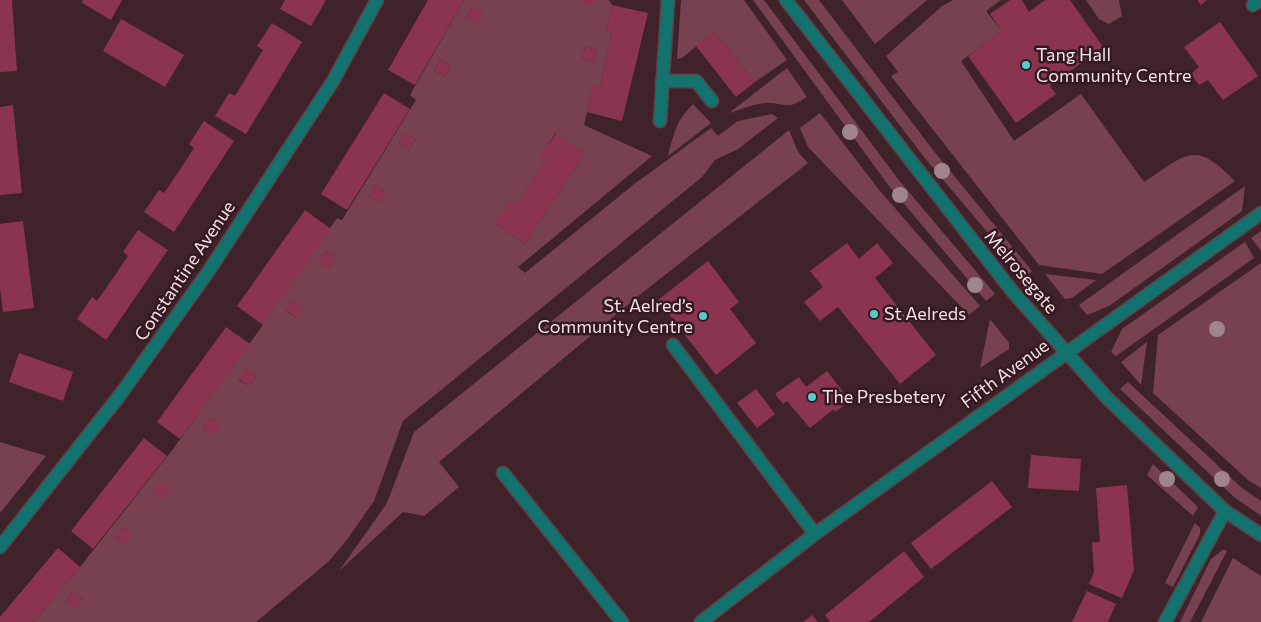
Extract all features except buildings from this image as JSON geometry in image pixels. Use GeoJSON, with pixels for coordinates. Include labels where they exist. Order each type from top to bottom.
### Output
{"type":"FeatureCollection","features":[{"type":"Feature","properties":{"kind":"street","name":"Constantine Avenue"},"geometry":{"type":"LineString","coordinates":[[0,546],[120,395],[208,272],[333,81],[377,0]]}},
{"type":"Feature","properties":{"kind":"street"},"geometry":{"type":"LineString","coordinates":[[660,121],[668,0]]}},
{"type":"Feature","properties":{"kind":"street","name":"Melrosegate"},"geometry":{"type":"LineString","coordinates":[[786,0],[913,167],[1012,291],[1066,352],[1107,398],[1225,511],[1261,536]]}},
{"type":"Feature","properties":{"kind":"street"},"geometry":{"type":"LineString","coordinates":[[662,81],[696,80],[712,101]]}},
{"type":"Feature","properties":{"kind":"street","name":"Fifth Avenue"},"geometry":{"type":"LineString","coordinates":[[701,622],[815,534],[1261,213]]}},
{"type":"Feature","properties":{"kind":"street"},"geometry":{"type":"LineString","coordinates":[[673,345],[815,534]]}},
{"type":"Feature","properties":{"kind":"street"},"geometry":{"type":"LineString","coordinates":[[503,473],[622,622]]}},
{"type":"Feature","properties":{"kind":"street"},"geometry":{"type":"LineString","coordinates":[[1166,622],[1225,511]]}},
{"type":"Feature","properties":{"kind":"shaded area"},"geometry":{"type":"Polygon","coordinates":[[[464,0],[609,0],[612,5],[606,31],[612,33],[600,87],[593,86],[584,125],[652,156],[518,267],[525,273],[633,185],[711,128],[718,136],[738,121],[772,114],[778,118],[738,149],[715,160],[702,177],[403,421],[374,501],[346,541],[328,562],[256,622],[33,622],[80,567],[173,449],[263,325],[337,218],[342,220],[416,100],[410,95],[464,0]],[[472,7],[466,18],[477,23],[483,13],[472,7]],[[585,47],[582,59],[594,62],[597,50],[585,47]],[[440,60],[434,71],[445,77],[451,66],[440,60]],[[405,133],[399,143],[409,150],[416,139],[405,133]],[[555,134],[541,156],[546,160],[516,205],[495,224],[525,244],[585,154],[555,134]],[[375,185],[369,196],[379,202],[386,192],[375,185]],[[326,251],[319,262],[329,268],[336,258],[326,251]],[[292,300],[285,310],[295,317],[302,307],[292,300]],[[246,369],[239,380],[249,386],[256,376],[246,369]],[[210,418],[203,428],[213,435],[220,425],[210,418]],[[123,527],[115,537],[125,545],[132,535],[123,527]],[[73,591],[65,601],[75,608],[83,599],[73,591]]]}},
{"type":"Feature","properties":{"kind":"shaded area"},"geometry":{"type":"Polygon","coordinates":[[[681,0],[744,0],[787,60],[755,82],[714,32],[682,58],[677,59],[681,0]]]}},
{"type":"Feature","properties":{"kind":"shaded area"},"geometry":{"type":"Polygon","coordinates":[[[753,0],[764,0],[898,179],[995,294],[986,301],[889,186],[753,0]]]}},
{"type":"Feature","properties":{"kind":"shaded area"},"geometry":{"type":"Polygon","coordinates":[[[804,0],[819,0],[933,150],[1032,271],[1025,277],[924,157],[804,0]]]}},
{"type":"Feature","properties":{"kind":"shaded area"},"geometry":{"type":"Polygon","coordinates":[[[842,0],[927,0],[875,44],[842,0]]]}},
{"type":"Feature","properties":{"kind":"shaded area"},"geometry":{"type":"Polygon","coordinates":[[[953,0],[1001,0],[986,11],[1002,31],[961,61],[1014,141],[1081,94],[1144,182],[1181,158],[1190,155],[1200,155],[1210,160],[1235,181],[1102,274],[1039,265],[891,76],[898,72],[886,56],[942,6],[953,0]]]}},
{"type":"Feature","properties":{"kind":"shaded area"},"geometry":{"type":"Polygon","coordinates":[[[1086,0],[1119,0],[1122,16],[1109,24],[1099,19],[1086,0]]]}},
{"type":"Feature","properties":{"kind":"shaded area"},"geometry":{"type":"Polygon","coordinates":[[[787,68],[807,97],[790,105],[762,103],[729,113],[787,68]]]}},
{"type":"Feature","properties":{"kind":"shaded area"},"geometry":{"type":"Polygon","coordinates":[[[693,104],[711,123],[668,156],[679,122],[693,104]]]}},
{"type":"Feature","properties":{"kind":"shaded area"},"geometry":{"type":"Polygon","coordinates":[[[820,113],[880,191],[980,306],[969,315],[808,147],[800,128],[820,113]]]}},
{"type":"Feature","properties":{"kind":"shaded area"},"geometry":{"type":"Polygon","coordinates":[[[789,130],[798,152],[808,163],[642,293],[439,462],[459,487],[424,516],[403,512],[339,571],[387,503],[414,432],[789,130]]]}},
{"type":"Feature","properties":{"kind":"shaded area"},"geometry":{"type":"Polygon","coordinates":[[[1245,186],[1242,211],[1109,306],[1087,315],[1079,305],[1245,186]]]}},
{"type":"Feature","properties":{"kind":"shaded area"},"geometry":{"type":"Polygon","coordinates":[[[1261,231],[1261,251],[1251,238],[1261,231]]]}},
{"type":"Feature","properties":{"kind":"shaded area"},"geometry":{"type":"Polygon","coordinates":[[[1245,242],[1254,258],[1116,356],[1111,352],[1122,329],[1245,242]]]}},
{"type":"Feature","properties":{"kind":"shaded area"},"geometry":{"type":"Polygon","coordinates":[[[1261,263],[1261,488],[1248,480],[1153,393],[1158,335],[1261,263]]]}},
{"type":"Feature","properties":{"kind":"shaded area"},"geometry":{"type":"Polygon","coordinates":[[[1045,274],[1096,280],[1072,298],[1065,299],[1045,274]]]}},
{"type":"Feature","properties":{"kind":"shaded area"},"geometry":{"type":"Polygon","coordinates":[[[990,319],[1009,343],[1009,349],[980,368],[990,319]]]}},
{"type":"Feature","properties":{"kind":"shaded area"},"geometry":{"type":"Polygon","coordinates":[[[1147,342],[1141,385],[1121,362],[1147,342]]]}},
{"type":"Feature","properties":{"kind":"shaded area"},"geometry":{"type":"Polygon","coordinates":[[[1128,382],[1242,488],[1261,501],[1261,516],[1234,497],[1120,389],[1128,382]]]}},
{"type":"Feature","properties":{"kind":"shaded area"},"geometry":{"type":"Polygon","coordinates":[[[0,442],[46,456],[0,513],[0,442]]]}},
{"type":"Feature","properties":{"kind":"shaded area"},"geometry":{"type":"Polygon","coordinates":[[[1153,464],[1198,507],[1193,516],[1147,475],[1153,464]]]}},
{"type":"Feature","properties":{"kind":"shaded area"},"geometry":{"type":"Polygon","coordinates":[[[1195,523],[1200,528],[1200,534],[1173,587],[1165,583],[1195,523]]]}},
{"type":"Feature","properties":{"kind":"shaded area"},"geometry":{"type":"Polygon","coordinates":[[[1224,549],[1227,551],[1190,622],[1180,622],[1211,559],[1224,549]]]}},
{"type":"Feature","properties":{"kind":"shaded area"},"geometry":{"type":"Polygon","coordinates":[[[1233,558],[1261,576],[1261,622],[1201,622],[1233,558]]]}},
{"type":"Feature","properties":{"kind":"place","name":"Tang Hall Community Centre"},"geometry":{"type":"Point","coordinates":[1026,65]}},
{"type":"Feature","properties":{"kind":"place","name":"St Aelreds"},"geometry":{"type":"Point","coordinates":[874,314]}},
{"type":"Feature","properties":{"kind":"place","name":"St. Aelred’s Community Centre"},"geometry":{"type":"Point","coordinates":[703,316]}},
{"type":"Feature","properties":{"kind":"place","name":"The Presbetery"},"geometry":{"type":"Point","coordinates":[812,397]}}]}
